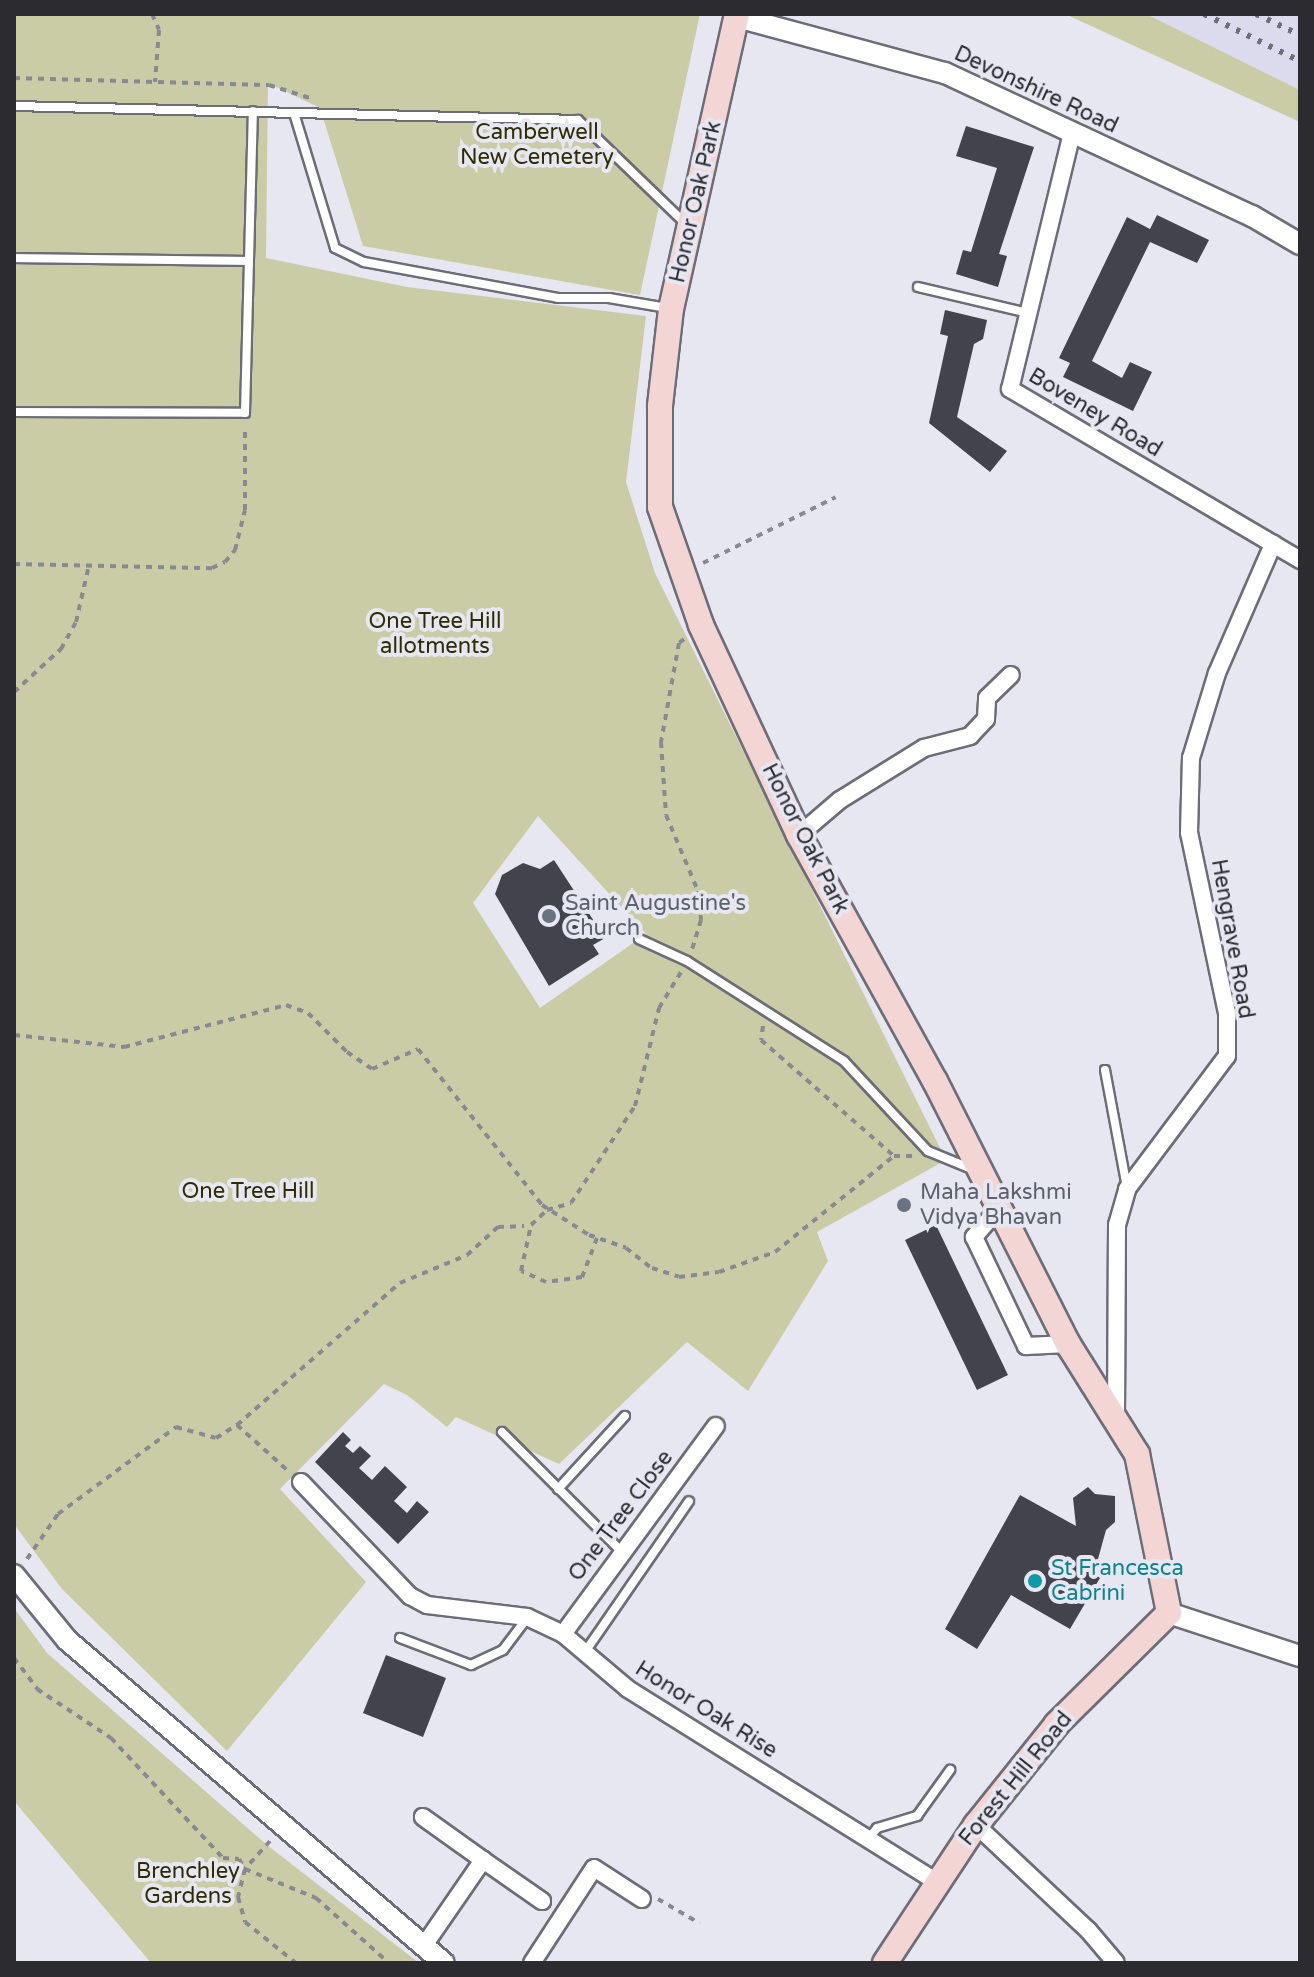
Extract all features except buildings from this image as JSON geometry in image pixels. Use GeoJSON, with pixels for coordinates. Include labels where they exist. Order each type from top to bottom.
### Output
{"type":"FeatureCollection","features":[{"type":"Feature","properties":{"kind":"main road","name":"Honor Oak Park"},"geometry":{"type":"LineString","coordinates":[[738,15],[671,309],[660,406],[660,507],[701,625],[799,835],[983,1173],[1068,1344],[1137,1454],[1169,1613]]}},
{"type":"Feature","properties":{"kind":"main road","name":"Forest Hill Road"},"geometry":{"type":"LineString","coordinates":[[885,1963],[976,1825],[1057,1724],[1169,1613]]}},
{"type":"Feature","properties":{"kind":"street","name":"Devonshire Road"},"geometry":{"type":"LineString","coordinates":[[738,15],[945,73],[1252,216],[1300,244]]}},
{"type":"Feature","properties":{"kind":"street","name":"Boveney Road"},"geometry":{"type":"LineString","coordinates":[[1072,133],[1010,389],[1300,560]]}},
{"type":"Feature","properties":{"kind":"street","name":"Hengrave Road"},"geometry":{"type":"LineString","coordinates":[[1116,1420],[1117,1225],[1127,1189],[1227,1056],[1227,1013],[1189,833],[1191,758],[1217,673],[1273,544]]}},
{"type":"Feature","properties":{"kind":"street"},"geometry":{"type":"LineString","coordinates":[[799,835],[840,800],[924,748],[970,736],[986,719],[987,698],[1011,675]]}},
{"type":"Feature","properties":{"kind":"street"},"geometry":{"type":"LineString","coordinates":[[1000,1207],[974,1237],[1026,1346],[1068,1344]]}},
{"type":"Feature","properties":{"kind":"street","name":"One Tree Close"},"geometry":{"type":"LineString","coordinates":[[563,1634],[620,1550],[716,1426]]}},
{"type":"Feature","properties":{"kind":"street","name":"Honor Oak Rise"},"geometry":{"type":"LineString","coordinates":[[301,1482],[410,1596],[427,1605],[527,1617],[563,1634],[628,1689],[937,1882]]}},
{"type":"Feature","properties":{"kind":"street"},"geometry":{"type":"LineString","coordinates":[[14,1575],[67,1640],[280,1826],[444,1963]]}},
{"type":"Feature","properties":{"kind":"street"},"geometry":{"type":"LineString","coordinates":[[1169,1613],[1300,1656]]}},
{"type":"Feature","properties":{"kind":"street"},"geometry":{"type":"LineString","coordinates":[[423,1817],[542,1901]]}},
{"type":"Feature","properties":{"kind":"street"},"geometry":{"type":"LineString","coordinates":[[976,1825],[1088,1930],[1116,1963]]}},
{"type":"Feature","properties":{"kind":"street"},"geometry":{"type":"LineString","coordinates":[[423,1947],[483,1860]]}},
{"type":"Feature","properties":{"kind":"street"},"geometry":{"type":"LineString","coordinates":[[532,1963],[594,1868],[642,1899]]}},
{"type":"Feature","properties":{"kind":"lane"},"geometry":{"type":"LineString","coordinates":[[14,106],[294,113],[322,110],[578,120],[660,203],[690,227]]}},
{"type":"Feature","properties":{"kind":"lane"},"geometry":{"type":"LineString","coordinates":[[14,412],[245,413],[253,111]]}},
{"type":"Feature","properties":{"kind":"lane"},"geometry":{"type":"LineString","coordinates":[[294,113],[335,248],[364,262],[558,298],[609,298],[671,309]]}},
{"type":"Feature","properties":{"kind":"lane"},"geometry":{"type":"LineString","coordinates":[[14,258],[248,261]]}},
{"type":"Feature","properties":{"kind":"lane"},"geometry":{"type":"LineString","coordinates":[[918,287],[1028,313]]}},
{"type":"Feature","properties":{"kind":"lane"},"geometry":{"type":"LineString","coordinates":[[639,939],[687,961],[765,1015],[844,1061],[928,1151],[983,1173]]}},
{"type":"Feature","properties":{"kind":"lane"},"geometry":{"type":"LineString","coordinates":[[1105,1070],[1127,1189]]}},
{"type":"Feature","properties":{"kind":"lane"},"geometry":{"type":"LineString","coordinates":[[558,1489],[625,1416]]}},
{"type":"Feature","properties":{"kind":"lane"},"geometry":{"type":"LineString","coordinates":[[502,1432],[620,1550]]}},
{"type":"Feature","properties":{"kind":"lane"},"geometry":{"type":"LineString","coordinates":[[585,1652],[689,1501]]}},
{"type":"Feature","properties":{"kind":"lane"},"geometry":{"type":"LineString","coordinates":[[400,1638],[471,1665],[503,1650],[527,1617]]}},
{"type":"Feature","properties":{"kind":"lane"},"geometry":{"type":"LineString","coordinates":[[869,1838],[877,1828],[917,1816],[950,1770]]}},
{"type":"Feature","properties":{"kind":"path"},"geometry":{"type":"LineString","coordinates":[[152,14],[159,30],[155,82]]}},
{"type":"Feature","properties":{"kind":"path"},"geometry":{"type":"LineString","coordinates":[[14,78],[269,85],[307,95],[322,110]]}},
{"type":"Feature","properties":{"kind":"path"},"geometry":{"type":"LineString","coordinates":[[14,564],[212,568],[225,562],[235,550],[245,510],[245,413]]}},
{"type":"Feature","properties":{"kind":"path"},"geometry":{"type":"LineString","coordinates":[[683,573],[836,497]]}},
{"type":"Feature","properties":{"kind":"path"},"geometry":{"type":"LineString","coordinates":[[14,692],[61,649],[76,622],[89,565]]}},
{"type":"Feature","properties":{"kind":"path"},"geometry":{"type":"LineString","coordinates":[[679,643],[661,742],[666,815],[698,891],[701,920],[689,955]]}},
{"type":"Feature","properties":{"kind":"path"},"geometry":{"type":"LineString","coordinates":[[597,1238],[582,1277],[566,1283],[525,1275],[521,1271],[524,1240],[547,1210],[571,1203],[635,1106],[659,1008],[684,967]]}},
{"type":"Feature","properties":{"kind":"path"},"geometry":{"type":"LineString","coordinates":[[14,1035],[124,1047],[154,1043],[274,1006],[296,1007],[372,1069],[418,1049],[547,1210],[597,1238],[626,1248],[652,1268],[679,1277],[719,1272],[775,1252],[894,1156],[761,1040],[765,1015]]}},
{"type":"Feature","properties":{"kind":"path"},"geometry":{"type":"LineString","coordinates":[[27,1559],[58,1514],[176,1427],[216,1438],[237,1425],[400,1283],[467,1255],[498,1227],[524,1226]]}},
{"type":"Feature","properties":{"kind":"path"},"geometry":{"type":"LineString","coordinates":[[237,1425],[301,1482]]}},
{"type":"Feature","properties":{"kind":"path"},"geometry":{"type":"LineString","coordinates":[[14,1658],[37,1689],[111,1738],[223,1858],[239,1859],[245,1869],[316,1898],[389,1963]]}},
{"type":"Feature","properties":{"kind":"path"},"geometry":{"type":"LineString","coordinates":[[280,1826],[245,1869],[238,1897],[245,1922],[296,1963]]}},
{"type":"Feature","properties":{"kind":"path"},"geometry":{"type":"LineString","coordinates":[[642,1899],[646,1892],[699,1923]]}},
{"type":"Feature","properties":{"kind":"shaded area"},"geometry":{"type":"Polygon","coordinates":[[[1146,14],[1300,14],[1300,90],[1146,14]]]}},
{"type":"Feature","properties":{"kind":"green space"},"geometry":{"type":"Polygon","coordinates":[[[14,14],[700,14],[640,295],[363,246],[320,108],[268,83],[266,258],[407,287],[646,316],[626,482],[655,573],[946,1160],[817,1232],[828,1261],[748,1391],[687,1342],[559,1464],[456,1417],[447,1427],[407,1395],[384,1384],[280,1489],[366,1582],[227,1751],[62,1589],[14,1524],[14,14]],[[538,816],[473,903],[540,1008],[646,934],[538,816]]]}},
{"type":"Feature","properties":{"kind":"green space"},"geometry":{"type":"Polygon","coordinates":[[[1065,14],[1146,14],[1300,90],[1300,122],[1065,14]]]}},
{"type":"Feature","properties":{"kind":"green space","name":"Brenchley Gardens"},"geometry":{"type":"Polygon","coordinates":[[[14,1608],[47,1653],[267,1845],[419,1963],[151,1963],[14,1801],[14,1608]]]}},
{"type":"Feature","properties":{"kind":"railway"},"geometry":{"type":"LineString","coordinates":[[1204,14],[1300,61]]}},
{"type":"Feature","properties":{"kind":"railway"},"geometry":{"type":"LineString","coordinates":[[1256,14],[1300,35]]}},
{"type":"Feature","properties":{"kind":"place","name":"Saint Augustine's Church"},"geometry":{"type":"Point","coordinates":[549,916]}},
{"type":"Feature","properties":{"kind":"place","name":"Maha Lakshmi Vidya Bhavan"},"geometry":{"type":"Point","coordinates":[904,1205]}},
{"type":"Feature","properties":{"kind":"place","name":"St Francesca Cabrini"},"geometry":{"type":"Point","coordinates":[1035,1581]}},
{"type":"Feature","properties":{"kind":"park label","name":"Camberwell New Cemetery"},"geometry":{"type":"Point","coordinates":[537,144]}},
{"type":"Feature","properties":{"kind":"park label","name":"One Tree Hill allotments"},"geometry":{"type":"Point","coordinates":[435,634]}},
{"type":"Feature","properties":{"kind":"park label","name":"One Tree Hill"},"geometry":{"type":"Point","coordinates":[248,1192]}}]}
